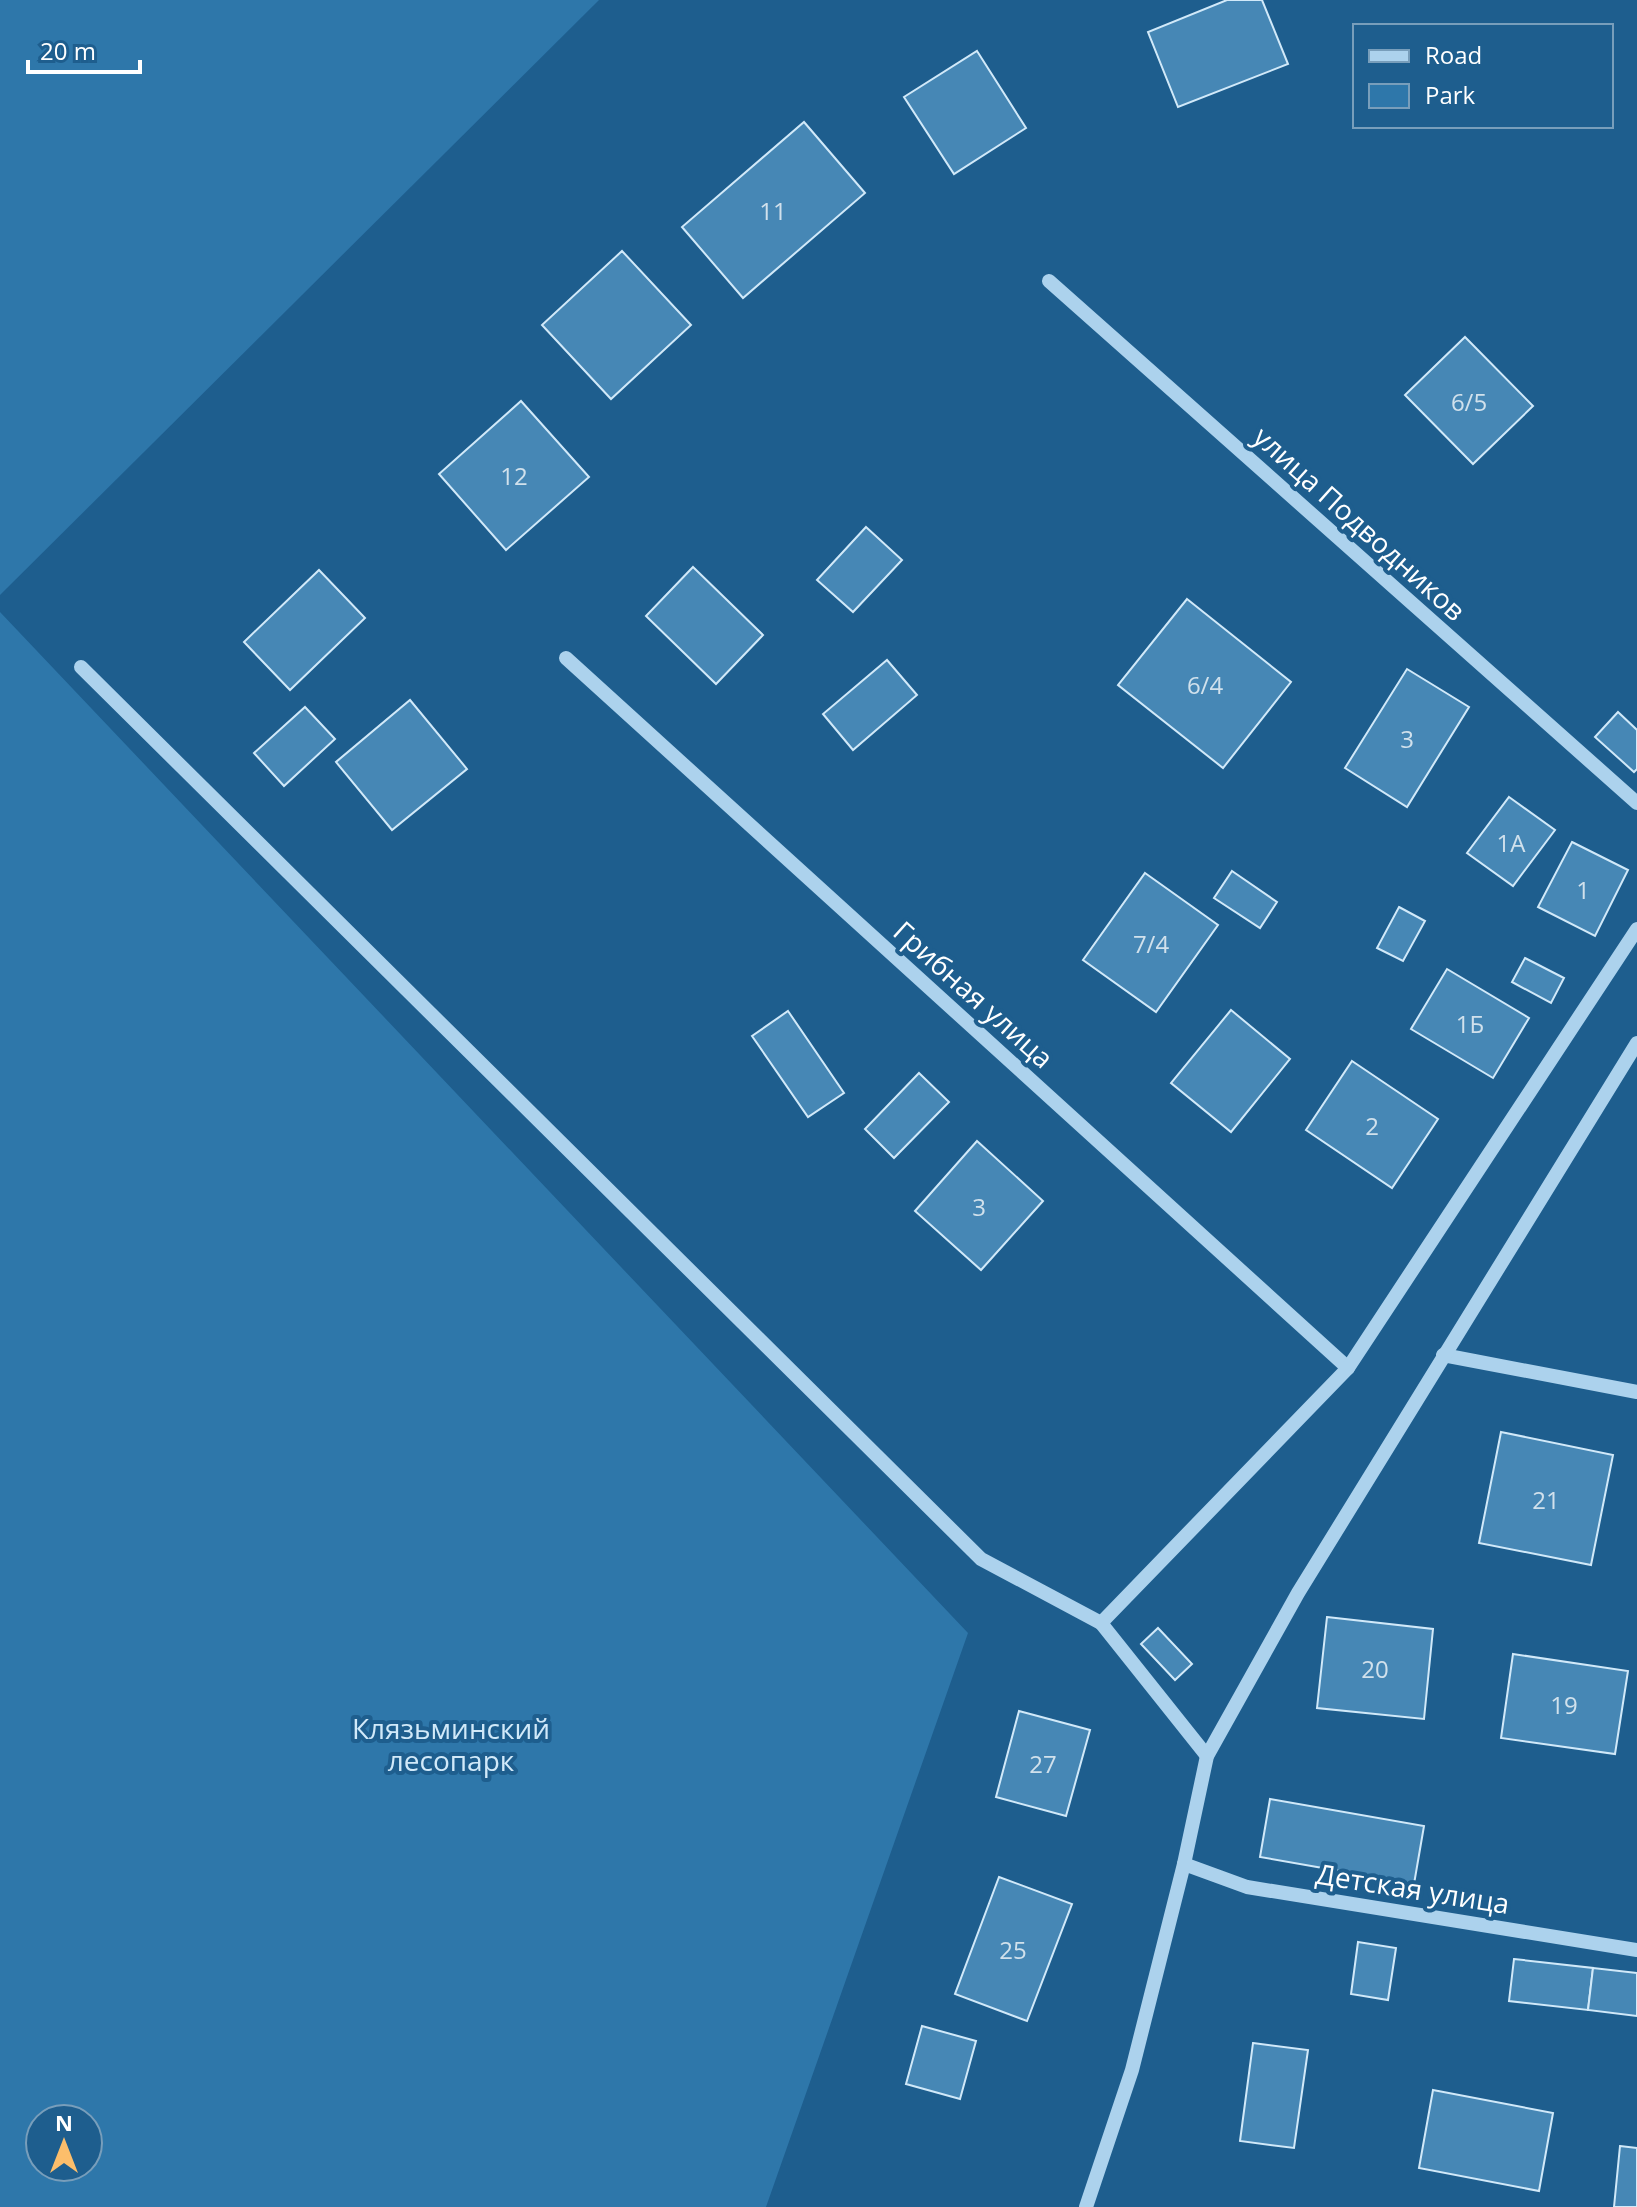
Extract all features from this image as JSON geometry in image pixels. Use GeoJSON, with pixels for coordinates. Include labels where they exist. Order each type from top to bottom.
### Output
{"type":"FeatureCollection","features":[{"type":"Feature","properties":{"kind":"street","name":"улица Подводников"},"geometry":{"type":"LineString","coordinates":[[1049,281],[1637,803]]}},
{"type":"Feature","properties":{"kind":"street","name":"Грибная улица"},"geometry":{"type":"LineString","coordinates":[[566,658],[1348,1368]]}},
{"type":"Feature","properties":{"kind":"street"},"geometry":{"type":"LineString","coordinates":[[81,667],[981,1559],[1101,1623],[1207,1756]]}},
{"type":"Feature","properties":{"kind":"street"},"geometry":{"type":"LineString","coordinates":[[1101,1623],[1348,1368],[1637,929]]}},
{"type":"Feature","properties":{"kind":"street"},"geometry":{"type":"LineString","coordinates":[[1086,2207],[1132,2070],[1184,1864],[1207,1756],[1298,1593],[1637,1043]]}},
{"type":"Feature","properties":{"kind":"street"},"geometry":{"type":"LineString","coordinates":[[1443,1355],[1637,1392]]}},
{"type":"Feature","properties":{"kind":"street","name":"Детская улица"},"geometry":{"type":"LineString","coordinates":[[1184,1864],[1247,1887],[1637,1950]]}},
{"type":"Feature","properties":{"kind":"green space"},"geometry":{"type":"Polygon","coordinates":[[[0,0],[599,0],[0,595],[0,0]]]}},
{"type":"Feature","properties":{"kind":"green space","name":"Клязьминский лесопарк"},"geometry":{"type":"Polygon","coordinates":[[[0,612],[968,1633],[766,2207],[0,2207],[0,612]]]}},
{"type":"Feature","properties":{"kind":"building"},"geometry":{"type":"Polygon","coordinates":[[[1227,0],[1262,0],[1288,64],[1178,107],[1148,32],[1227,0]]]}},
{"type":"Feature","properties":{"kind":"building"},"geometry":{"type":"Polygon","coordinates":[[[977,51],[1026,128],[954,174],[904,97],[977,51]]]}},
{"type":"Feature","properties":{"kind":"building"},"geometry":{"type":"Polygon","coordinates":[[[804,122],[865,193],[743,298],[682,227],[804,122]]]}},
{"type":"Feature","properties":{"kind":"building"},"geometry":{"type":"Polygon","coordinates":[[[622,251],[691,325],[611,399],[542,325],[622,251]]]}},
{"type":"Feature","properties":{"kind":"building"},"geometry":{"type":"Polygon","coordinates":[[[1465,337],[1533,406],[1473,464],[1405,395],[1465,337]]]}},
{"type":"Feature","properties":{"kind":"building"},"geometry":{"type":"Polygon","coordinates":[[[521,401],[589,477],[506,550],[439,474],[521,401]]]}},
{"type":"Feature","properties":{"kind":"building"},"geometry":{"type":"Polygon","coordinates":[[[866,527],[902,560],[853,612],[817,580],[866,527]]]}},
{"type":"Feature","properties":{"kind":"building"},"geometry":{"type":"Polygon","coordinates":[[[693,567],[763,635],[716,684],[646,616],[693,567]]]}},
{"type":"Feature","properties":{"kind":"building"},"geometry":{"type":"Polygon","coordinates":[[[319,570],[365,618],[290,690],[244,642],[319,570]]]}},
{"type":"Feature","properties":{"kind":"building"},"geometry":{"type":"Polygon","coordinates":[[[1187,599],[1291,682],[1223,768],[1118,685],[1187,599]]]}},
{"type":"Feature","properties":{"kind":"building"},"geometry":{"type":"Polygon","coordinates":[[[887,660],[917,695],[853,750],[823,714],[887,660]]]}},
{"type":"Feature","properties":{"kind":"building"},"geometry":{"type":"Polygon","coordinates":[[[1407,669],[1469,707],[1407,807],[1345,768],[1407,669]]]}},
{"type":"Feature","properties":{"kind":"building"},"geometry":{"type":"Polygon","coordinates":[[[410,700],[467,769],[392,830],[336,762],[410,700]]]}},
{"type":"Feature","properties":{"kind":"building"},"geometry":{"type":"Polygon","coordinates":[[[305,707],[335,739],[284,786],[254,753],[305,707]]]}},
{"type":"Feature","properties":{"kind":"building"},"geometry":{"type":"Polygon","coordinates":[[[1618,712],[1637,730],[1637,769],[1634,772],[1595,737],[1618,712]]]}},
{"type":"Feature","properties":{"kind":"building"},"geometry":{"type":"Polygon","coordinates":[[[1509,797],[1555,830],[1513,886],[1467,853],[1509,797]]]}},
{"type":"Feature","properties":{"kind":"building"},"geometry":{"type":"Polygon","coordinates":[[[1572,842],[1628,870],[1595,936],[1538,907],[1572,842]]]}},
{"type":"Feature","properties":{"kind":"building"},"geometry":{"type":"Polygon","coordinates":[[[1232,871],[1277,902],[1260,928],[1214,898],[1232,871]]]}},
{"type":"Feature","properties":{"kind":"building"},"geometry":{"type":"Polygon","coordinates":[[[1145,873],[1218,925],[1156,1012],[1083,960],[1145,873]]]}},
{"type":"Feature","properties":{"kind":"building"},"geometry":{"type":"Polygon","coordinates":[[[1399,907],[1425,921],[1403,961],[1377,948],[1399,907]]]}},
{"type":"Feature","properties":{"kind":"building"},"geometry":{"type":"Polygon","coordinates":[[[1525,958],[1564,978],[1551,1003],[1512,982],[1525,958]]]}},
{"type":"Feature","properties":{"kind":"building"},"geometry":{"type":"Polygon","coordinates":[[[1447,969],[1529,1018],[1493,1078],[1411,1029],[1447,969]]]}},
{"type":"Feature","properties":{"kind":"building"},"geometry":{"type":"Polygon","coordinates":[[[1231,1010],[1290,1059],[1231,1132],[1171,1083],[1231,1010]]]}},
{"type":"Feature","properties":{"kind":"building"},"geometry":{"type":"Polygon","coordinates":[[[788,1011],[844,1093],[808,1117],[752,1036],[788,1011]]]}},
{"type":"Feature","properties":{"kind":"building"},"geometry":{"type":"Polygon","coordinates":[[[1352,1061],[1438,1119],[1392,1188],[1306,1130],[1352,1061]]]}},
{"type":"Feature","properties":{"kind":"building"},"geometry":{"type":"Polygon","coordinates":[[[919,1073],[949,1102],[894,1158],[865,1129],[919,1073]]]}},
{"type":"Feature","properties":{"kind":"building"},"geometry":{"type":"Polygon","coordinates":[[[977,1141],[1043,1201],[981,1270],[915,1211],[977,1141]]]}},
{"type":"Feature","properties":{"kind":"building"},"geometry":{"type":"Polygon","coordinates":[[[1501,1432],[1613,1455],[1591,1565],[1479,1543],[1501,1432]]]}},
{"type":"Feature","properties":{"kind":"building"},"geometry":{"type":"Polygon","coordinates":[[[1327,1617],[1433,1629],[1424,1719],[1317,1708],[1327,1617]]]}},
{"type":"Feature","properties":{"kind":"building"},"geometry":{"type":"Polygon","coordinates":[[[1158,1628],[1192,1664],[1175,1680],[1141,1644],[1158,1628]]]}},
{"type":"Feature","properties":{"kind":"building"},"geometry":{"type":"Polygon","coordinates":[[[1513,1654],[1628,1671],[1615,1754],[1501,1738],[1513,1654]]]}},
{"type":"Feature","properties":{"kind":"building"},"geometry":{"type":"Polygon","coordinates":[[[1019,1711],[1090,1730],[1066,1816],[996,1797],[1019,1711]]]}},
{"type":"Feature","properties":{"kind":"building"},"geometry":{"type":"Polygon","coordinates":[[[1270,1799],[1424,1826],[1414,1884],[1260,1857],[1270,1799]]]}},
{"type":"Feature","properties":{"kind":"building"},"geometry":{"type":"Polygon","coordinates":[[[999,1877],[1072,1904],[1027,2021],[955,1994],[999,1877]]]}},
{"type":"Feature","properties":{"kind":"building"},"geometry":{"type":"Polygon","coordinates":[[[1358,1942],[1396,1948],[1388,2000],[1351,1994],[1358,1942]]]}},
{"type":"Feature","properties":{"kind":"building"},"geometry":{"type":"Polygon","coordinates":[[[1514,1959],[1593,1968],[1588,2010],[1509,2001],[1514,1959]]]}},
{"type":"Feature","properties":{"kind":"building"},"geometry":{"type":"Polygon","coordinates":[[[1593,1968],[1637,1973],[1637,2016],[1588,2010],[1593,1968]]]}},
{"type":"Feature","properties":{"kind":"building"},"geometry":{"type":"Polygon","coordinates":[[[922,2026],[976,2041],[960,2099],[906,2084],[922,2026]]]}},
{"type":"Feature","properties":{"kind":"building"},"geometry":{"type":"Polygon","coordinates":[[[1253,2043],[1308,2050],[1294,2148],[1240,2141],[1253,2043]]]}},
{"type":"Feature","properties":{"kind":"building"},"geometry":{"type":"Polygon","coordinates":[[[1433,2090],[1553,2113],[1539,2191],[1419,2168],[1433,2090]]]}},
{"type":"Feature","properties":{"kind":"building"},"geometry":{"type":"Polygon","coordinates":[[[1620,2146],[1637,2148],[1637,2207],[1614,2207],[1620,2146]]]}}]}
